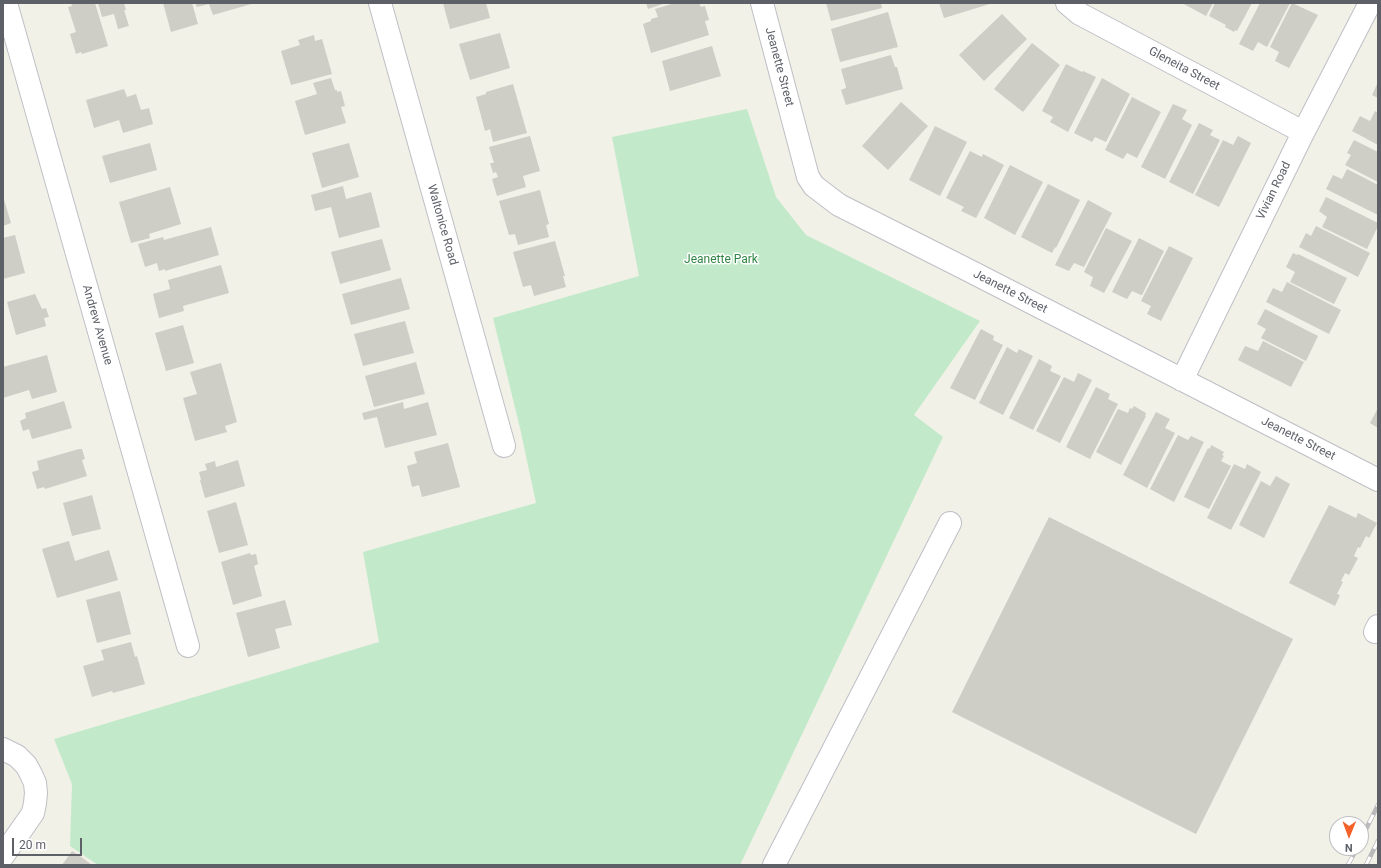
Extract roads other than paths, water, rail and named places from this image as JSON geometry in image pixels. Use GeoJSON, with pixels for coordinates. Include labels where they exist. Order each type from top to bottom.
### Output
{"type":"FeatureCollection","features":[{"type":"Feature","properties":{"kind":"street","name":"Andrew Avenue"},"geometry":{"type":"LineString","coordinates":[[6,3],[188,646]]}},
{"type":"Feature","properties":{"kind":"street","name":"Waltonice Road"},"geometry":{"type":"LineString","coordinates":[[380,3],[504,446]]}},
{"type":"Feature","properties":{"kind":"street","name":"Jeanette Street"},"geometry":{"type":"LineString","coordinates":[[762,3],[805,170],[814,186],[839,205],[1378,480]]}},
{"type":"Feature","properties":{"kind":"street","name":"Gleneita Street"},"geometry":{"type":"LineString","coordinates":[[1067,3],[1080,14],[1303,132]]}},
{"type":"Feature","properties":{"kind":"street","name":"Vivian Road"},"geometry":{"type":"LineString","coordinates":[[1182,380],[1303,132],[1370,3]]}},
{"type":"Feature","properties":{"kind":"street"},"geometry":{"type":"LineString","coordinates":[[774,865],[950,524]]}},
{"type":"Feature","properties":{"kind":"street"},"geometry":{"type":"LineString","coordinates":[[3,749],[17,756],[26,765],[32,774],[36,793],[36,803],[33,813],[3,856]]}},
{"type":"Feature","properties":{"kind":"railway"},"geometry":{"type":"LineString","coordinates":[[1369,823],[1378,805]]}},
{"type":"Feature","properties":{"kind":"railway"},"geometry":{"type":"LineString","coordinates":[[1366,865],[1378,841]]}},
{"type":"Feature","properties":{"kind":"railway"},"geometry":{"type":"LineString","coordinates":[[1348,865],[1353,856]]}},
{"type":"Feature","properties":{"kind":"park label","name":"Jeanette Park"},"geometry":{"type":"Point","coordinates":[721,260]}}]}
